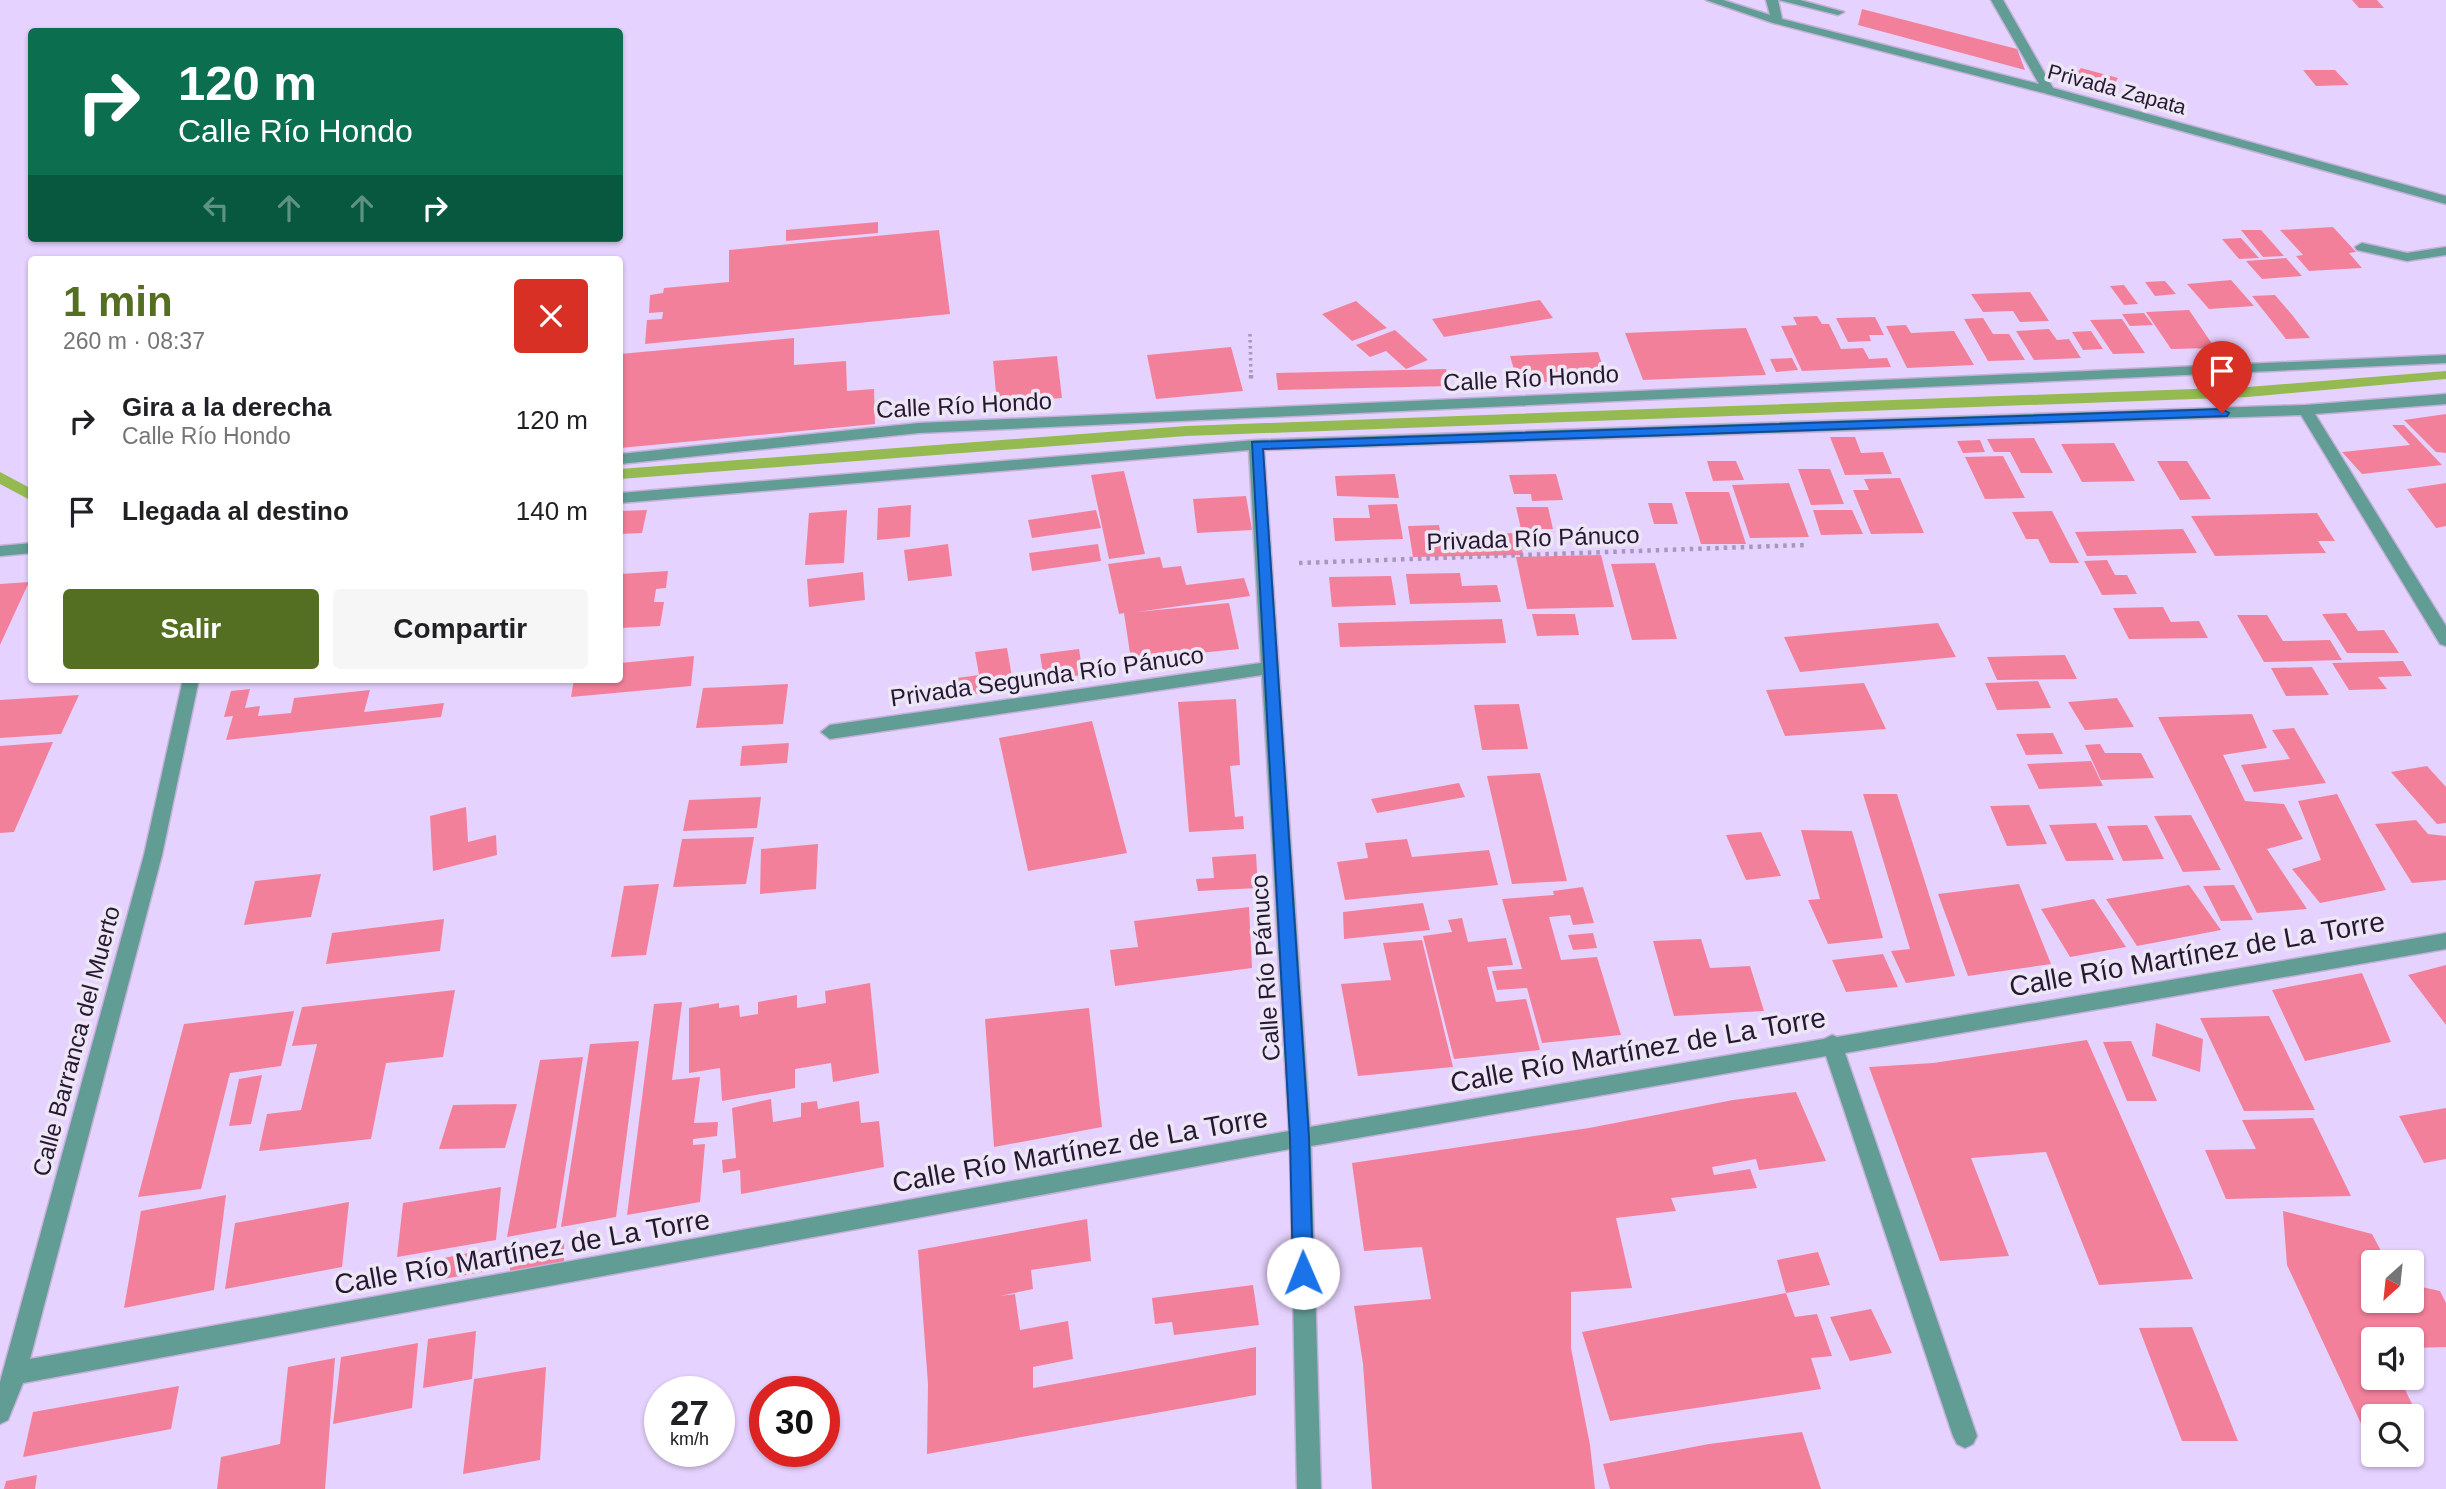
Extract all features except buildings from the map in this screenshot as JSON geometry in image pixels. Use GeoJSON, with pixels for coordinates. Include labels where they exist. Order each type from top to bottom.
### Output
{"type":"FeatureCollection","features":[{"type":"Feature","properties":{"kind":"street","name":"Privada Zapata"},"geometry":{"type":"LineString","coordinates":[[1712,0],[1777,20],[2048,90],[2446,200]]}},
{"type":"Feature","properties":{"kind":"street"},"geometry":{"type":"LineString","coordinates":[[1772,0],[1777,20]]}},
{"type":"Feature","properties":{"kind":"street"},"geometry":{"type":"LineString","coordinates":[[1785,0],[1838,12]]}},
{"type":"Feature","properties":{"kind":"street"},"geometry":{"type":"LineString","coordinates":[[1997,0],[2048,90]]}},
{"type":"Feature","properties":{"kind":"street"},"geometry":{"type":"LineString","coordinates":[[2362,247],[2407,257],[2446,251]]}},
{"type":"Feature","properties":{"kind":"street","name":"Calle Río Hondo"},"geometry":{"type":"LineString","coordinates":[[623,459],[919,428],[2446,359]]}},
{"type":"Feature","properties":{"kind":"street"},"geometry":{"type":"LineString","coordinates":[[623,498],[1256,445],[2305,410],[2446,399]]}},
{"type":"Feature","properties":{"kind":"street"},"geometry":{"type":"LineString","coordinates":[[2305,410],[2446,640]]}},
{"type":"Feature","properties":{"kind":"street","name":"Calle Río Pánuco"},"geometry":{"type":"LineString","coordinates":[[1256,445],[1300,1138],[1308,1489]]}},
{"type":"Feature","properties":{"kind":"street"},"geometry":{"type":"LineString","coordinates":[[0,551],[28,548]]}},
{"type":"Feature","properties":{"kind":"street","name":"Privada Segunda Río Pánuco"},"geometry":{"type":"LineString","coordinates":[[830,732],[1270,668]]}},
{"type":"Feature","properties":{"kind":"street","name":"Calle Barranca del Muerto"},"geometry":{"type":"LineString","coordinates":[[0,1412],[15,1373],[153,855],[190,683]]}},
{"type":"Feature","properties":{"kind":"street","name":"Calle Río Martínez de La Torre"},"geometry":{"type":"LineString","coordinates":[[15,1373],[1300,1138],[1832,1044],[2446,941]]}},
{"type":"Feature","properties":{"kind":"street"},"geometry":{"type":"LineString","coordinates":[[1832,1044],[1965,1436]]}},
{"type":"Feature","properties":{"kind":"path"},"geometry":{"type":"LineString","coordinates":[[1250,334],[1253,414]]}},
{"type":"Feature","properties":{"kind":"path","name":"Privada Río Pánuco"},"geometry":{"type":"LineString","coordinates":[[1263,564],[1804,545]]}},
{"type":"Feature","properties":{"kind":"waterway"},"geometry":{"type":"LineString","coordinates":[[623,474],[1186,431],[2248,392],[2446,375]]}},
{"type":"Feature","properties":{"kind":"waterway"},"geometry":{"type":"LineString","coordinates":[[0,477],[28,494]]}},
{"type":"Feature","properties":{"kind":"route"},"geometry":{"type":"LineString","coordinates":[[1303,1273],[1300,1138],[1256,445],[2222,413]]}}]}
